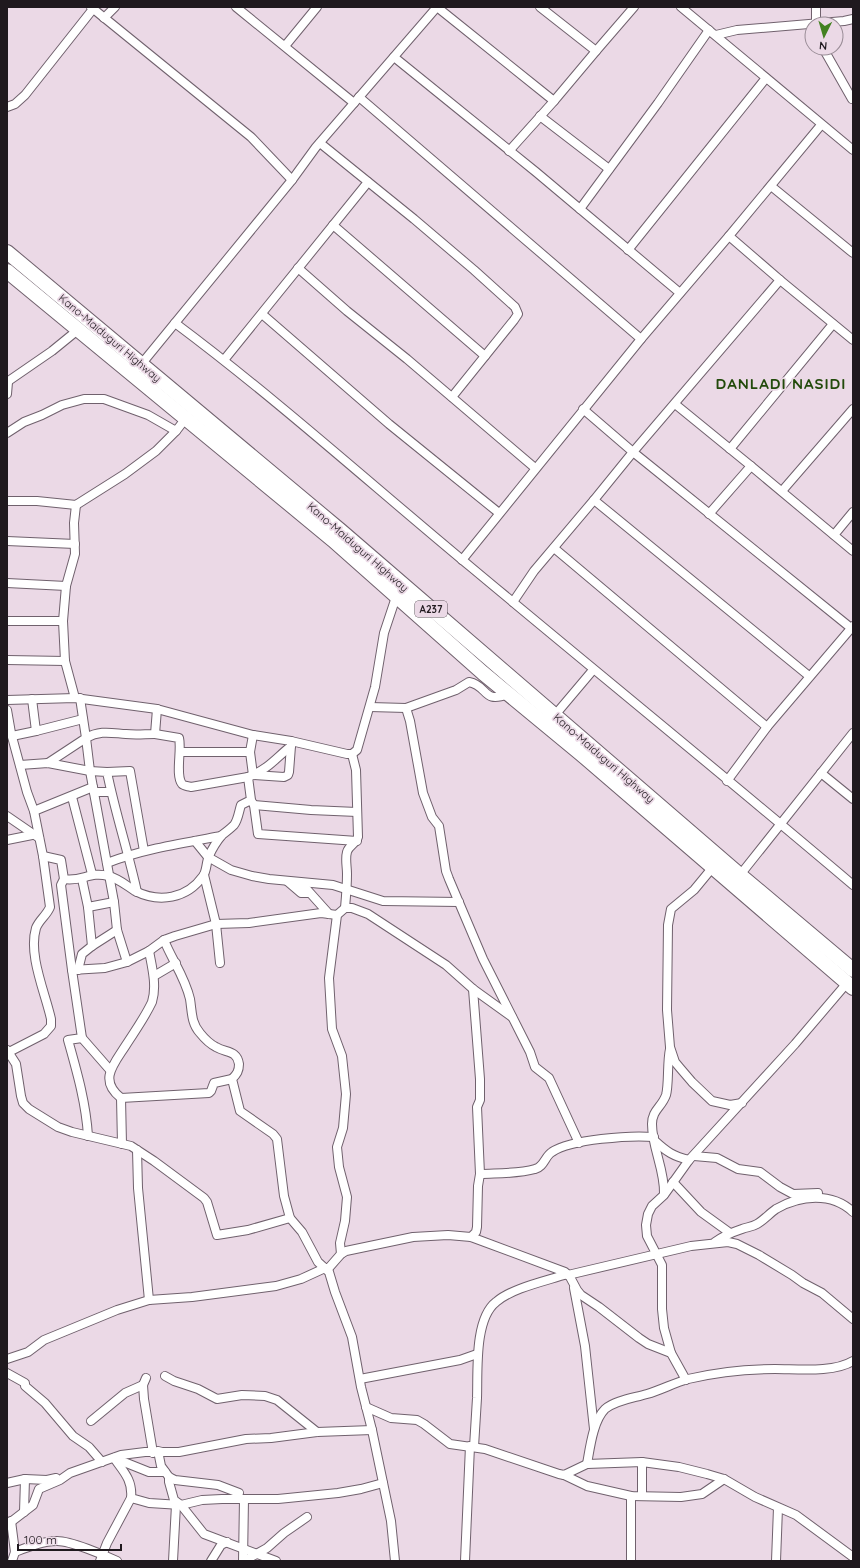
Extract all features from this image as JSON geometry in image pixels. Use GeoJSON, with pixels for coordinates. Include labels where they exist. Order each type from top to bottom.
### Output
{"type":"FeatureCollection","features":[{"type":"Feature","properties":{"kind":"highway","name":"Kano-Maiduguri Highway"},"geometry":{"type":"LineString","coordinates":[[7,252],[137,369],[186,418],[332,540],[508,694],[580,753],[714,868],[851,980]]}},
{"type":"Feature","properties":{"kind":"highway","name":"Kano-Maiduguri Highway"},"geometry":{"type":"LineString","coordinates":[[7,271],[79,330],[137,369],[341,531],[740,875],[851,980]]}},
{"type":"Feature","properties":{"kind":"street"},"geometry":{"type":"LineString","coordinates":[[104,18],[115,7]]}},
{"type":"Feature","properties":{"kind":"street"},"geometry":{"type":"LineString","coordinates":[[236,7],[357,100],[641,339]]}},
{"type":"Feature","properties":{"kind":"street"},"geometry":{"type":"LineString","coordinates":[[285,46],[317,7]]}},
{"type":"Feature","properties":{"kind":"street"},"geometry":{"type":"LineString","coordinates":[[137,369],[292,180],[320,143],[437,7],[554,101]]}},
{"type":"Feature","properties":{"kind":"street"},"geometry":{"type":"LineString","coordinates":[[540,7],[596,51]]}},
{"type":"Feature","properties":{"kind":"street"},"geometry":{"type":"LineString","coordinates":[[509,151],[554,101],[634,7]]}},
{"type":"Feature","properties":{"kind":"street"},"geometry":{"type":"LineString","coordinates":[[681,7],[713,32],[821,125],[853,150]]}},
{"type":"Feature","properties":{"kind":"street"},"geometry":{"type":"LineString","coordinates":[[7,108],[15,104],[25,95],[92,8],[251,137],[292,180]]}},
{"type":"Feature","properties":{"kind":"street"},"geometry":{"type":"LineString","coordinates":[[580,209],[713,32],[804,26]]}},
{"type":"Feature","properties":{"kind":"street"},"geometry":{"type":"LineString","coordinates":[[828,56],[852,99]]}},
{"type":"Feature","properties":{"kind":"street"},"geometry":{"type":"LineString","coordinates":[[394,57],[680,293]]}},
{"type":"Feature","properties":{"kind":"street"},"geometry":{"type":"LineString","coordinates":[[628,250],[766,78]]}},
{"type":"Feature","properties":{"kind":"street"},"geometry":{"type":"LineString","coordinates":[[540,116],[609,169]]}},
{"type":"Feature","properties":{"kind":"street"},"geometry":{"type":"LineString","coordinates":[[462,560],[583,409],[772,186],[821,125]]}},
{"type":"Feature","properties":{"kind":"street"},"geometry":{"type":"LineString","coordinates":[[320,143],[456,254],[515,307],[518,314],[514,320],[452,397]]}},
{"type":"Feature","properties":{"kind":"street"},"geometry":{"type":"LineString","coordinates":[[224,360],[368,182]]}},
{"type":"Feature","properties":{"kind":"street"},"geometry":{"type":"LineString","coordinates":[[772,186],[853,253]]}},
{"type":"Feature","properties":{"kind":"street"},"geometry":{"type":"LineString","coordinates":[[333,225],[485,356]]}},
{"type":"Feature","properties":{"kind":"street"},"geometry":{"type":"LineString","coordinates":[[730,236],[780,280],[853,340]]}},
{"type":"Feature","properties":{"kind":"street"},"geometry":{"type":"LineString","coordinates":[[298,268],[346,311],[407,359],[535,468]]}},
{"type":"Feature","properties":{"kind":"street"},"geometry":{"type":"LineString","coordinates":[[513,602],[534,571],[633,452],[780,280]]}},
{"type":"Feature","properties":{"kind":"street"},"geometry":{"type":"LineString","coordinates":[[262,314],[389,424],[499,513]]}},
{"type":"Feature","properties":{"kind":"street"},"geometry":{"type":"LineString","coordinates":[[175,323],[278,403],[593,670],[662,724],[727,781],[781,824],[853,885]]}},
{"type":"Feature","properties":{"kind":"street"},"geometry":{"type":"LineString","coordinates":[[730,449],[833,324]]}},
{"type":"Feature","properties":{"kind":"street"},"geometry":{"type":"LineString","coordinates":[[7,394],[8,382],[79,330]]}},
{"type":"Feature","properties":{"kind":"street"},"geometry":{"type":"LineString","coordinates":[[7,433],[24,422],[62,405],[84,399],[104,399],[148,415],[176,431]]}},
{"type":"Feature","properties":{"kind":"street"},"geometry":{"type":"LineString","coordinates":[[675,404],[752,466],[853,551]]}},
{"type":"Feature","properties":{"kind":"street"},"geometry":{"type":"LineString","coordinates":[[782,491],[853,408]]}},
{"type":"Feature","properties":{"kind":"street"},"geometry":{"type":"LineString","coordinates":[[583,409],[709,514],[852,627],[767,727],[727,781]]}},
{"type":"Feature","properties":{"kind":"street"},"geometry":{"type":"LineString","coordinates":[[7,501],[37,501],[76,505],[125,474],[156,451],[176,431],[186,418]]}},
{"type":"Feature","properties":{"kind":"street"},"geometry":{"type":"LineString","coordinates":[[709,514],[752,466]]}},
{"type":"Feature","properties":{"kind":"street"},"geometry":{"type":"LineString","coordinates":[[594,500],[809,676]]}},
{"type":"Feature","properties":{"kind":"street"},"geometry":{"type":"LineString","coordinates":[[76,505],[76,517],[74,523],[75,554],[66,586],[63,620],[65,661],[83,719],[102,843],[114,902],[117,930],[127,962]]}},
{"type":"Feature","properties":{"kind":"street"},"geometry":{"type":"LineString","coordinates":[[834,535],[853,512]]}},
{"type":"Feature","properties":{"kind":"street"},"geometry":{"type":"LineString","coordinates":[[7,541],[75,544]]}},
{"type":"Feature","properties":{"kind":"street"},"geometry":{"type":"LineString","coordinates":[[554,548],[767,727]]}},
{"type":"Feature","properties":{"kind":"street"},"geometry":{"type":"LineString","coordinates":[[7,583],[66,586]]}},
{"type":"Feature","properties":{"kind":"street"},"geometry":{"type":"LineString","coordinates":[[7,700],[77,698],[157,708],[291,744],[352,754],[357,750],[370,708],[384,633],[396,597]]}},
{"type":"Feature","properties":{"kind":"street"},"geometry":{"type":"LineString","coordinates":[[7,621],[63,620]]}},
{"type":"Feature","properties":{"kind":"street"},"geometry":{"type":"LineString","coordinates":[[7,660],[65,661]]}},
{"type":"Feature","properties":{"kind":"street"},"geometry":{"type":"LineString","coordinates":[[555,715],[593,670]]}},
{"type":"Feature","properties":{"kind":"street"},"geometry":{"type":"LineString","coordinates":[[370,708],[406,708],[456,690],[469,682],[474,683],[490,696],[497,698],[508,694]]}},
{"type":"Feature","properties":{"kind":"street"},"geometry":{"type":"LineString","coordinates":[[32,699],[36,731]]}},
{"type":"Feature","properties":{"kind":"street"},"geometry":{"type":"LineString","coordinates":[[155,734],[157,708]]}},
{"type":"Feature","properties":{"kind":"street"},"geometry":{"type":"LineString","coordinates":[[406,708],[410,721],[423,793],[432,817],[438,826],[446,870],[483,959],[530,1052],[535,1067],[549,1078],[579,1143]]}},
{"type":"Feature","properties":{"kind":"street"},"geometry":{"type":"LineString","coordinates":[[7,710],[12,736],[27,792],[34,811],[35,837],[42,856],[50,907],[37,926],[34,946],[37,968],[51,1019],[51,1026],[44,1034],[8,1051],[16,1064],[23,1103],[29,1109],[58,1127],[122,1144],[137,1150],[204,1198],[207,1202],[216,1235],[248,1230],[290,1218]]}},
{"type":"Feature","properties":{"kind":"street"},"geometry":{"type":"LineString","coordinates":[[12,736],[83,719]]}},
{"type":"Feature","properties":{"kind":"street"},"geometry":{"type":"LineString","coordinates":[[48,763],[86,738],[103,732],[155,734],[179,738],[179,769],[181,783],[191,787],[250,776],[262,772],[291,744]]}},
{"type":"Feature","properties":{"kind":"street"},"geometry":{"type":"LineString","coordinates":[[740,875],[853,733]]}},
{"type":"Feature","properties":{"kind":"street"},"geometry":{"type":"LineString","coordinates":[[252,734],[250,776],[258,834],[357,840]]}},
{"type":"Feature","properties":{"kind":"street"},"geometry":{"type":"LineString","coordinates":[[250,776],[287,776],[289,772],[291,744]]}},
{"type":"Feature","properties":{"kind":"street"},"geometry":{"type":"LineString","coordinates":[[180,752],[250,752]]}},
{"type":"Feature","properties":{"kind":"street"},"geometry":{"type":"LineString","coordinates":[[345,908],[347,851],[357,840],[356,770],[352,754]]}},
{"type":"Feature","properties":{"kind":"street"},"geometry":{"type":"LineString","coordinates":[[20,765],[48,763],[90,771],[130,771],[144,851]]}},
{"type":"Feature","properties":{"kind":"street"},"geometry":{"type":"LineString","coordinates":[[107,772],[111,792],[129,854],[137,892]]}},
{"type":"Feature","properties":{"kind":"street"},"geometry":{"type":"LineString","coordinates":[[820,773],[853,799]]}},
{"type":"Feature","properties":{"kind":"street"},"geometry":{"type":"LineString","coordinates":[[34,811],[94,789],[111,792]]}},
{"type":"Feature","properties":{"kind":"street"},"geometry":{"type":"LineString","coordinates":[[72,797],[92,874]]}},
{"type":"Feature","properties":{"kind":"street"},"geometry":{"type":"LineString","coordinates":[[220,963],[216,924],[204,875],[208,857],[221,836],[236,822],[240,805],[253,802],[311,810],[357,812]]}},
{"type":"Feature","properties":{"kind":"street"},"geometry":{"type":"LineString","coordinates":[[7,816],[35,837]]}},
{"type":"Feature","properties":{"kind":"street"},"geometry":{"type":"LineString","coordinates":[[107,863],[129,854],[221,836]]}},
{"type":"Feature","properties":{"kind":"street"},"geometry":{"type":"LineString","coordinates":[[7,840],[35,837]]}},
{"type":"Feature","properties":{"kind":"street"},"geometry":{"type":"LineString","coordinates":[[195,841],[208,857],[231,870],[252,876],[333,885],[383,901],[459,902]]}},
{"type":"Feature","properties":{"kind":"street"},"geometry":{"type":"LineString","coordinates":[[42,856],[61,860],[64,879],[61,885],[75,970],[82,1038],[110,1070]]}},
{"type":"Feature","properties":{"kind":"street"},"geometry":{"type":"LineString","coordinates":[[664,1195],[664,1184],[652,1124],[654,1112],[663,1100],[666,1093],[670,1047],[667,1010],[668,924],[671,910],[694,890],[714,868]]}},
{"type":"Feature","properties":{"kind":"street"},"geometry":{"type":"LineString","coordinates":[[64,879],[82,878],[92,874],[109,876],[137,892],[154,897],[167,898],[190,890],[204,875]]}},
{"type":"Feature","properties":{"kind":"street"},"geometry":{"type":"LineString","coordinates":[[82,878],[88,907],[92,946]]}},
{"type":"Feature","properties":{"kind":"street"},"geometry":{"type":"LineString","coordinates":[[287,881],[303,885],[333,914]]}},
{"type":"Feature","properties":{"kind":"street"},"geometry":{"type":"LineString","coordinates":[[88,907],[114,902]]}},
{"type":"Feature","properties":{"kind":"street"},"geometry":{"type":"LineString","coordinates":[[75,970],[105,968],[127,962],[149,951],[164,940],[216,924],[236,924],[297,916],[333,914],[345,908],[352,908],[368,914],[401,934],[446,965],[473,989],[512,1017]]}},
{"type":"Feature","properties":{"kind":"street"},"geometry":{"type":"LineString","coordinates":[[333,914],[328,978],[332,1029],[342,1056],[346,1094],[343,1128],[337,1147],[339,1166],[347,1197],[346,1214],[340,1243],[341,1254]]}},
{"type":"Feature","properties":{"kind":"street"},"geometry":{"type":"LineString","coordinates":[[75,970],[82,954],[117,930]]}},
{"type":"Feature","properties":{"kind":"street"},"geometry":{"type":"LineString","coordinates":[[149,951],[154,976],[154,996],[152,1002],[110,1070],[110,1085],[114,1093],[121,1098],[209,1092],[211,1091],[214,1083],[232,1079],[238,1074],[238,1059],[236,1054],[232,1052],[216,1048],[195,1028],[186,986],[164,940]]}},
{"type":"Feature","properties":{"kind":"street"},"geometry":{"type":"LineString","coordinates":[[154,976],[176,964]]}},
{"type":"Feature","properties":{"kind":"street"},"geometry":{"type":"LineString","coordinates":[[686,1380],[671,1353],[664,1328],[662,1309],[662,1266],[647,1236],[646,1220],[652,1206],[664,1195],[692,1158],[851,980]]}},
{"type":"Feature","properties":{"kind":"street"},"geometry":{"type":"LineString","coordinates":[[472,1237],[476,1232],[477,1227],[478,1186],[480,1174],[477,1107],[480,1100],[480,1079],[473,989]]}},
{"type":"Feature","properties":{"kind":"street"},"geometry":{"type":"LineString","coordinates":[[82,1038],[68,1040],[82,1091],[87,1116],[88,1136]]}},
{"type":"Feature","properties":{"kind":"street"},"geometry":{"type":"LineString","coordinates":[[670,1047],[675,1062],[692,1082],[712,1101],[730,1105],[742,1103]]}},
{"type":"Feature","properties":{"kind":"street"},"geometry":{"type":"LineString","coordinates":[[232,1079],[240,1111],[277,1139],[284,1196],[290,1218],[302,1232],[318,1262],[329,1272],[352,1337],[391,1521],[395,1561]]}},
{"type":"Feature","properties":{"kind":"street"},"geometry":{"type":"LineString","coordinates":[[121,1098],[122,1144]]}},
{"type":"Feature","properties":{"kind":"street"},"geometry":{"type":"LineString","coordinates":[[480,1174],[516,1173],[536,1169],[540,1167],[551,1152],[566,1146],[636,1136],[654,1139],[669,1154],[676,1157],[717,1158],[738,1170],[760,1172],[787,1192],[797,1194],[823,1193],[828,1198]]}},
{"type":"Feature","properties":{"kind":"street"},"geometry":{"type":"LineString","coordinates":[[137,1150],[138,1188],[149,1300]]}},
{"type":"Feature","properties":{"kind":"street"},"geometry":{"type":"LineString","coordinates":[[673,1182],[701,1212],[730,1234]]}},
{"type":"Feature","properties":{"kind":"street"},"geometry":{"type":"LineString","coordinates":[[711,1244],[730,1234],[757,1224],[775,1210],[786,1204],[814,1198],[828,1198],[846,1205],[853,1212]]}},
{"type":"Feature","properties":{"kind":"street"},"geometry":{"type":"LineString","coordinates":[[7,1359],[28,1352],[44,1340],[117,1310],[149,1300],[192,1297],[276,1286],[326,1269],[341,1254],[350,1250],[413,1237],[448,1235],[472,1237],[567,1275],[581,1295],[599,1307],[638,1338],[648,1344],[671,1353]]}},
{"type":"Feature","properties":{"kind":"street"},"geometry":{"type":"LineString","coordinates":[[465,1561],[472,1446],[477,1397],[477,1354],[486,1314],[496,1302],[507,1294],[567,1275],[691,1246],[728,1242],[737,1244],[759,1254],[803,1283],[822,1293],[853,1319]]}},
{"type":"Feature","properties":{"kind":"street"},"geometry":{"type":"LineString","coordinates":[[574,1284],[585,1346],[594,1430]]}},
{"type":"Feature","properties":{"kind":"street"},"geometry":{"type":"LineString","coordinates":[[360,1379],[460,1360],[477,1354]]}},
{"type":"Feature","properties":{"kind":"street"},"geometry":{"type":"LineString","coordinates":[[587,1464],[594,1430],[604,1410],[617,1402],[657,1391],[686,1380],[718,1372],[740,1370],[820,1369],[842,1367],[853,1361]]}},
{"type":"Feature","properties":{"kind":"street"},"geometry":{"type":"LineString","coordinates":[[7,1373],[25,1383],[25,1386],[45,1403],[73,1436],[89,1447],[102,1462]]}},
{"type":"Feature","properties":{"kind":"street"},"geometry":{"type":"LineString","coordinates":[[165,1376],[174,1381],[198,1389],[217,1399],[242,1395],[277,1400],[317,1432]]}},
{"type":"Feature","properties":{"kind":"street"},"geometry":{"type":"LineString","coordinates":[[91,1421],[125,1394],[145,1382],[144,1399],[159,1452],[161,1466],[167,1475],[177,1503],[204,1534],[213,1539],[227,1542],[276,1561]]}},
{"type":"Feature","properties":{"kind":"street"},"geometry":{"type":"LineString","coordinates":[[366,1407],[391,1418],[417,1420],[450,1444],[485,1449],[564,1475],[587,1486],[631,1496],[693,1496],[702,1494],[724,1479]]}},
{"type":"Feature","properties":{"kind":"street"},"geometry":{"type":"LineString","coordinates":[[7,1482],[25,1479],[47,1480],[65,1476],[121,1455],[179,1452],[246,1439],[271,1438],[317,1432],[372,1430]]}},
{"type":"Feature","properties":{"kind":"street"},"geometry":{"type":"LineString","coordinates":[[114,1458],[149,1472],[167,1475],[175,1480],[218,1485],[242,1496]]}},
{"type":"Feature","properties":{"kind":"street"},"geometry":{"type":"LineString","coordinates":[[101,1558],[107,1543],[131,1498],[132,1492],[129,1479],[114,1458]]}},
{"type":"Feature","properties":{"kind":"street"},"geometry":{"type":"LineString","coordinates":[[564,1475],[587,1464],[642,1462],[679,1466],[724,1479],[755,1497],[796,1515],[853,1557]]}},
{"type":"Feature","properties":{"kind":"street"},"geometry":{"type":"LineString","coordinates":[[642,1462],[642,1496]]}},
{"type":"Feature","properties":{"kind":"street"},"geometry":{"type":"LineString","coordinates":[[12,1561],[15,1552],[9,1523],[32,1505],[39,1489],[60,1480],[65,1476]]}},
{"type":"Feature","properties":{"kind":"street"},"geometry":{"type":"LineString","coordinates":[[24,1512],[25,1479]]}},
{"type":"Feature","properties":{"kind":"street"},"geometry":{"type":"LineString","coordinates":[[131,1498],[149,1503],[177,1503],[242,1496],[278,1499],[338,1493],[383,1483]]}},
{"type":"Feature","properties":{"kind":"street"},"geometry":{"type":"LineString","coordinates":[[242,1496],[243,1561]]}},
{"type":"Feature","properties":{"kind":"street"},"geometry":{"type":"LineString","coordinates":[[631,1496],[631,1561]]}},
{"type":"Feature","properties":{"kind":"street"},"geometry":{"type":"LineString","coordinates":[[173,1561],[177,1503]]}},
{"type":"Feature","properties":{"kind":"street"},"geometry":{"type":"LineString","coordinates":[[776,1561],[778,1508]]}},
{"type":"Feature","properties":{"kind":"street"},"geometry":{"type":"LineString","coordinates":[[243,1561],[267,1548],[284,1533],[307,1517]]}},
{"type":"Feature","properties":{"kind":"street"},"geometry":{"type":"LineString","coordinates":[[15,1552],[38,1544],[58,1541],[101,1558],[117,1561]]}},
{"type":"Feature","properties":{"kind":"street"},"geometry":{"type":"LineString","coordinates":[[212,1561],[221,1545],[227,1542]]}},
{"type":"Feature","properties":{"kind":"district","name":"DANLADI NASIDI"},"geometry":{"type":"Point","coordinates":[781,383]}}]}
